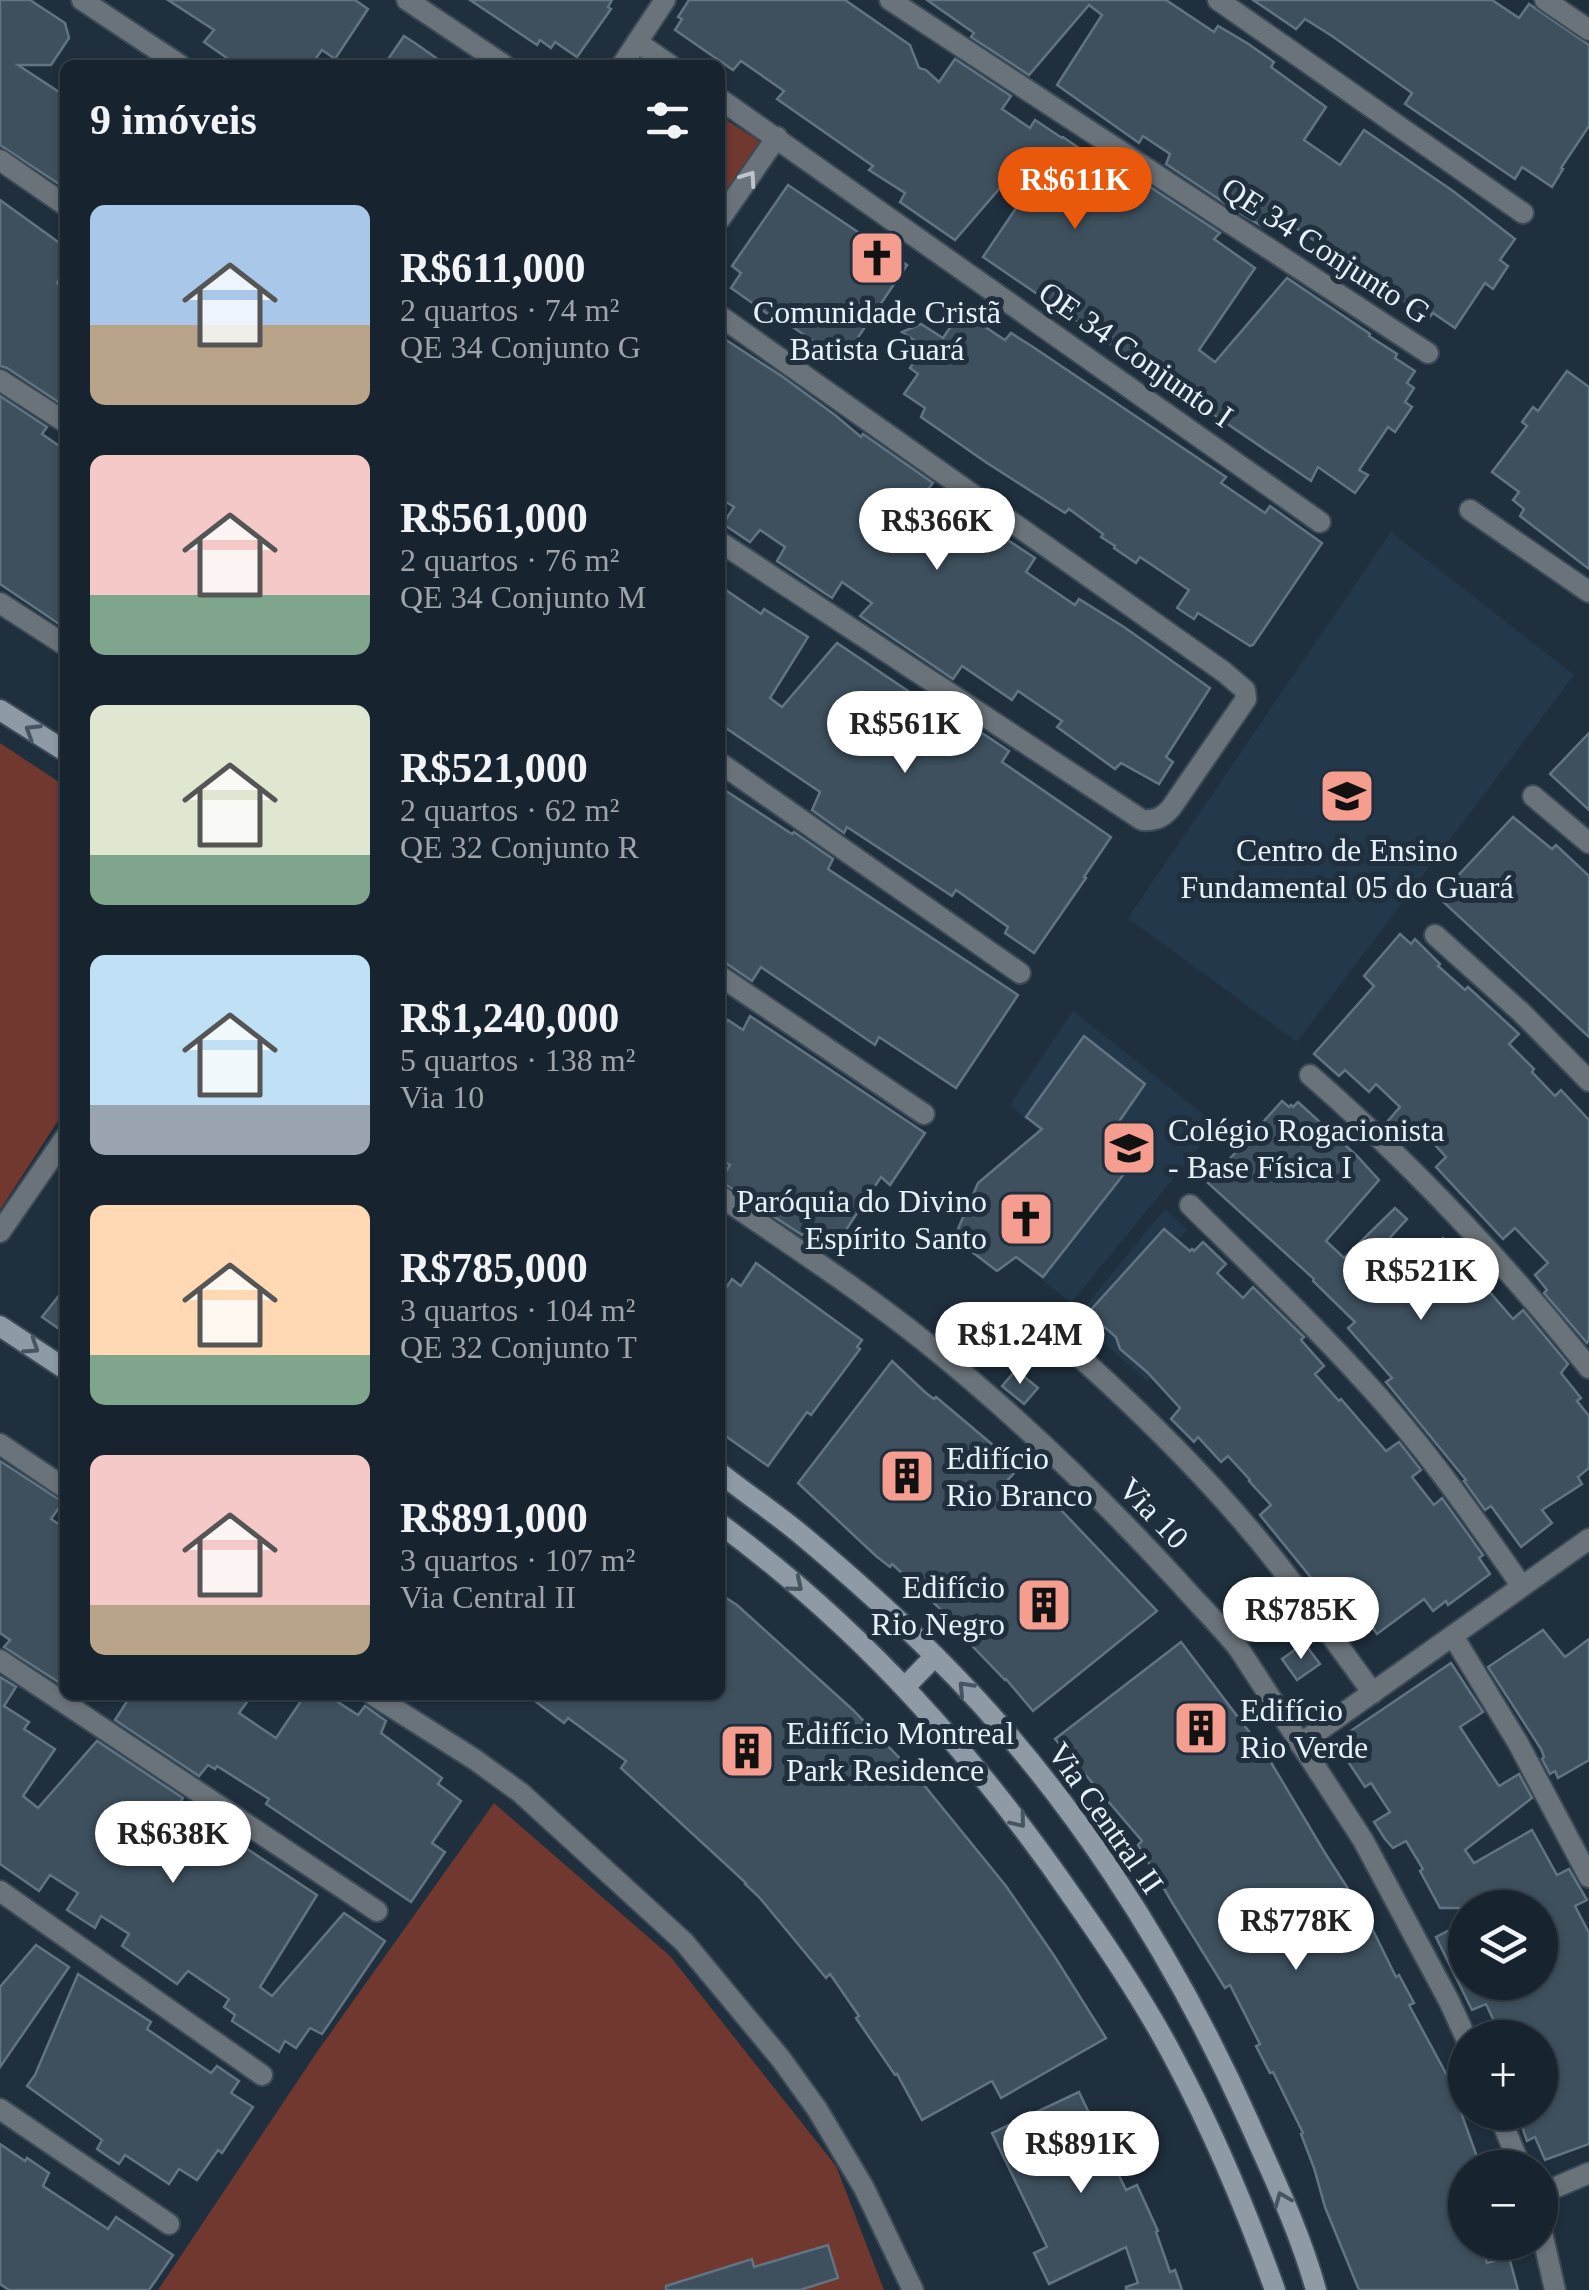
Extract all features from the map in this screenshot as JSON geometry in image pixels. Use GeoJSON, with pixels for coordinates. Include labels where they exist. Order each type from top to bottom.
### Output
{"type":"FeatureCollection","features":[{"type":"Feature","properties":{"kind":"street"},"geometry":{"type":"LineString","coordinates":[[82,0],[172,60]]}},
{"type":"Feature","properties":{"kind":"street"},"geometry":{"type":"LineString","coordinates":[[406,0],[496,60]]}},
{"type":"Feature","properties":{"kind":"street"},"geometry":{"type":"LineString","coordinates":[[625,60],[666,0]]}},
{"type":"Feature","properties":{"kind":"street","name":"QE 34 Conjunto G"},"geometry":{"type":"LineString","coordinates":[[890,0],[1428,353]]}},
{"type":"Feature","properties":{"kind":"street"},"geometry":{"type":"LineString","coordinates":[[1218,0],[1523,214]]}},
{"type":"Feature","properties":{"kind":"street"},"geometry":{"type":"LineString","coordinates":[[1545,0],[1589,30]]}},
{"type":"Feature","properties":{"kind":"street"},"geometry":{"type":"LineString","coordinates":[[637,42],[663,60]]}},
{"type":"Feature","properties":{"kind":"street","name":"QE 34 Conjunto I"},"geometry":{"type":"LineString","coordinates":[[725,102],[1320,522]]}},
{"type":"Feature","properties":{"kind":"street"},"geometry":{"type":"LineString","coordinates":[[725,212],[777,138]]}},
{"type":"Feature","properties":{"kind":"street"},"geometry":{"type":"LineString","coordinates":[[0,160],[60,201]]}},
{"type":"Feature","properties":{"kind":"street"},"geometry":{"type":"LineString","coordinates":[[725,320],[1241,686],[1253,689],[1171,808],[1152,821],[1142,820],[725,545]]}},
{"type":"Feature","properties":{"kind":"street"},"geometry":{"type":"LineString","coordinates":[[0,380],[60,419]]}},
{"type":"Feature","properties":{"kind":"street"},"geometry":{"type":"LineString","coordinates":[[1470,510],[1589,592]]}},
{"type":"Feature","properties":{"kind":"street"},"geometry":{"type":"LineString","coordinates":[[0,603],[60,643]]}},
{"type":"Feature","properties":{"kind":"street"},"geometry":{"type":"LineString","coordinates":[[0,710],[60,749]]}},
{"type":"Feature","properties":{"kind":"street"},"geometry":{"type":"LineString","coordinates":[[725,766],[1020,972]]}},
{"type":"Feature","properties":{"kind":"street"},"geometry":{"type":"LineString","coordinates":[[1533,796],[1589,843]]}},
{"type":"Feature","properties":{"kind":"street"},"geometry":{"type":"LineString","coordinates":[[1436,935],[1522,1012],[1589,1080]]}},
{"type":"Feature","properties":{"kind":"street"},"geometry":{"type":"LineString","coordinates":[[725,979],[924,1114]]}},
{"type":"Feature","properties":{"kind":"street"},"geometry":{"type":"LineString","coordinates":[[1310,1075],[1371,1128],[1438,1196],[1589,1368]]}},
{"type":"Feature","properties":{"kind":"street"},"geometry":{"type":"LineString","coordinates":[[0,1232],[60,1145]]}},
{"type":"Feature","properties":{"kind":"street","name":"Via 10"},"geometry":{"type":"LineString","coordinates":[[725,1199],[922,1339],[982,1389],[1043,1443],[1226,1632],[1362,1840],[1458,2020]]}},
{"type":"Feature","properties":{"kind":"street"},"geometry":{"type":"LineString","coordinates":[[1190,1205],[1369,1386],[1456,1490],[1521,1585]]}},
{"type":"Feature","properties":{"kind":"street"},"geometry":{"type":"LineString","coordinates":[[0,1326],[60,1365]]}},
{"type":"Feature","properties":{"kind":"street"},"geometry":{"type":"LineString","coordinates":[[1082,1358],[1212,1486],[1276,1562],[1373,1692]]}},
{"type":"Feature","properties":{"kind":"street"},"geometry":{"type":"LineString","coordinates":[[0,1444],[60,1485]]}},
{"type":"Feature","properties":{"kind":"street","name":"Via Central II"},"geometry":{"type":"LineString","coordinates":[[725,1477],[802,1535],[935,1656],[1012,1740],[1080,1825],[1185,1991],[1222,2062],[1270,2169],[1316,2290]]}},
{"type":"Feature","properties":{"kind":"street"},"geometry":{"type":"LineString","coordinates":[[725,1528],[827,1612],[905,1686],[1031,1836],[1123,1970],[1183,2077],[1232,2182],[1275,2290]]}},
{"type":"Feature","properties":{"kind":"street"},"geometry":{"type":"LineString","coordinates":[[1300,1744],[1589,1539]]}},
{"type":"Feature","properties":{"kind":"street"},"geometry":{"type":"LineString","coordinates":[[1453,1636],[1518,1743],[1589,1876]]}},
{"type":"Feature","properties":{"kind":"street"},"geometry":{"type":"LineString","coordinates":[[905,1686],[935,1656]]}},
{"type":"Feature","properties":{"kind":"street"},"geometry":{"type":"LineString","coordinates":[[0,1660],[60,1700]]}},
{"type":"Feature","properties":{"kind":"street"},"geometry":{"type":"LineString","coordinates":[[60,1700],[377,1911]]}},
{"type":"Feature","properties":{"kind":"street"},"geometry":{"type":"LineString","coordinates":[[381,1700],[521,1793],[684,1942],[781,2058],[842,2147],[913,2290]]}},
{"type":"Feature","properties":{"kind":"street"},"geometry":{"type":"LineString","coordinates":[[0,1891],[262,2075]]}},
{"type":"Feature","properties":{"kind":"street"},"geometry":{"type":"LineString","coordinates":[[0,2109],[169,2224]]}},
{"type":"Feature","properties":{"kind":"street"},"geometry":{"type":"LineString","coordinates":[[1558,2186],[1589,2173]]}},
{"type":"Feature","properties":{"kind":"street"},"geometry":{"type":"LineString","coordinates":[[1548,2260],[1555,2290]]}},
{"type":"Feature","properties":{"kind":"shaded area"},"geometry":{"type":"Polygon","coordinates":[[[725,119],[764,144],[725,196],[725,119]]]}},
{"type":"Feature","properties":{"kind":"shaded area","name":"Centro de Ensino Fundamental 05 do Guará"},"geometry":{"type":"Polygon","coordinates":[[[1391,532],[1574,675],[1297,1042],[1128,918],[1391,532]]]}},
{"type":"Feature","properties":{"kind":"shaded area"},"geometry":{"type":"Polygon","coordinates":[[[0,743],[60,783],[60,1118],[0,1210],[0,743]]]}},
{"type":"Feature","properties":{"kind":"shaded area","name":"Colégio Rogacionista - Base Física I"},"geometry":{"type":"Polygon","coordinates":[[[1073,1011],[1217,1125],[1071,1303],[1019,1261],[1086,1171],[1010,1105],[1073,1011]]]}},
{"type":"Feature","properties":{"kind":"shaded area"},"geometry":{"type":"Polygon","coordinates":[[[1165,1209],[1187,1230],[1139,1286],[1189,1333],[1147,1381],[1076,1318],[1165,1209]]]}},
{"type":"Feature","properties":{"kind":"shaded area"},"geometry":{"type":"Polygon","coordinates":[[[494,1803],[670,1956],[836,2166],[884,2290],[158,2290],[319,2049],[494,1803]]]}},
{"type":"Feature","properties":{"kind":"building"},"geometry":{"type":"Polygon","coordinates":[[[0,0],[30,0],[65,23],[69,38],[51,65],[18,65],[60,93],[60,185],[0,145],[0,0]]]}},
{"type":"Feature","properties":{"kind":"building"},"geometry":{"type":"Polygon","coordinates":[[[168,0],[355,0],[368,9],[335,59],[322,50],[315,60],[230,60],[204,42],[214,30],[168,0]]]}},
{"type":"Feature","properties":{"kind":"building"},"geometry":{"type":"Polygon","coordinates":[[[470,0],[612,0],[608,7],[611,9],[577,57],[555,42],[551,48],[540,40],[537,45],[470,0]]]}},
{"type":"Feature","properties":{"kind":"building"},"geometry":{"type":"Polygon","coordinates":[[[689,0],[845,0],[910,45],[919,68],[939,82],[955,59],[1011,96],[1002,109],[1030,128],[1035,120],[1134,186],[1138,179],[1220,233],[1214,239],[1255,268],[1199,350],[1215,362],[1287,278],[1370,334],[1415,371],[1407,383],[1414,388],[1405,402],[1412,407],[1395,432],[1388,427],[1359,470],[1368,475],[1355,493],[1318,467],[1311,481],[983,257],[1046,164],[1031,152],[955,240],[900,202],[905,193],[869,170],[873,166],[777,99],[784,91],[741,61],[733,70],[725,60],[718,60],[675,30],[682,19],[678,17],[689,0]]]}},
{"type":"Feature","properties":{"kind":"building"},"geometry":{"type":"Polygon","coordinates":[[[927,0],[1166,0],[1214,32],[1218,26],[1247,43],[1274,62],[1271,67],[1326,107],[1304,140],[1340,165],[1364,130],[1515,239],[1500,260],[1508,266],[1493,289],[1485,283],[1455,328],[1433,313],[1429,318],[1275,214],[1265,228],[1238,212],[1166,164],[1170,154],[1143,136],[1139,143],[1057,85],[1102,15],[1089,5],[1029,75],[971,37],[974,33],[927,0]]]}},
{"type":"Feature","properties":{"kind":"building"},"geometry":{"type":"Polygon","coordinates":[[[1253,0],[1492,0],[1519,18],[1529,4],[1589,45],[1589,126],[1552,187],[1522,167],[1515,179],[1405,104],[1412,93],[1332,36],[1305,19],[1296,29],[1253,0]]]}},
{"type":"Feature","properties":{"kind":"building"},"geometry":{"type":"Polygon","coordinates":[[[404,36],[439,60],[387,60],[404,36]]]}},
{"type":"Feature","properties":{"kind":"building"},"geometry":{"type":"Polygon","coordinates":[[[788,185],[907,265],[842,361],[731,288],[741,273],[732,266],[788,185]]]}},
{"type":"Feature","properties":{"kind":"building"},"geometry":{"type":"Polygon","coordinates":[[[0,200],[60,243],[60,403],[0,366],[0,200]]]}},
{"type":"Feature","properties":{"kind":"building"},"geometry":{"type":"Polygon","coordinates":[[[961,311],[1005,340],[1011,333],[1033,347],[1226,477],[1221,483],[1265,513],[1270,506],[1322,543],[1253,645],[1198,613],[1194,619],[1177,608],[1189,590],[1140,557],[1136,563],[1069,509],[1065,513],[921,417],[925,408],[904,394],[918,374],[910,368],[924,347],[902,332],[921,324],[943,338],[961,311]]]}},
{"type":"Feature","properties":{"kind":"building"},"geometry":{"type":"Polygon","coordinates":[[[725,339],[783,377],[861,437],[863,434],[933,483],[924,494],[935,505],[991,542],[997,533],[1035,558],[1026,572],[1075,605],[1079,599],[1124,627],[1210,688],[1166,757],[1173,762],[1159,784],[1121,763],[1115,769],[1057,727],[1062,721],[1018,691],[1012,700],[962,666],[953,679],[860,616],[872,603],[842,582],[832,598],[777,561],[785,547],[760,530],[750,542],[725,525],[734,507],[725,501],[725,339]]]}},
{"type":"Feature","properties":{"kind":"building"},"geometry":{"type":"Polygon","coordinates":[[[1567,371],[1589,387],[1589,569],[1520,516],[1524,509],[1513,500],[1519,492],[1492,472],[1527,426],[1522,422],[1533,407],[1538,411],[1567,371]]]}},
{"type":"Feature","properties":{"kind":"building"},"geometry":{"type":"Polygon","coordinates":[[[0,396],[47,427],[42,434],[60,447],[60,625],[0,584],[0,396]]]}},
{"type":"Feature","properties":{"kind":"building"},"geometry":{"type":"Polygon","coordinates":[[[725,589],[761,614],[764,609],[808,637],[770,698],[782,707],[837,643],[951,720],[946,728],[972,744],[982,733],[1009,751],[1002,762],[1111,837],[1034,953],[1005,933],[1008,927],[956,890],[952,896],[847,827],[844,833],[812,810],[820,792],[725,727],[725,589]]]}},
{"type":"Feature","properties":{"kind":"building"},"geometry":{"type":"Polygon","coordinates":[[[1589,733],[1589,810],[1550,774],[1589,733]]]}},
{"type":"Feature","properties":{"kind":"building"},"geometry":{"type":"Polygon","coordinates":[[[725,790],[833,859],[828,869],[1018,995],[956,1088],[879,1037],[875,1045],[761,967],[752,981],[725,962],[725,790]]]}},
{"type":"Feature","properties":{"kind":"building"},"geometry":{"type":"Polygon","coordinates":[[[1513,817],[1552,849],[1556,845],[1589,876],[1589,1037],[1438,897],[1513,817]]]}},
{"type":"Feature","properties":{"kind":"building"},"geometry":{"type":"Polygon","coordinates":[[[1400,934],[1411,944],[1415,939],[1438,966],[1465,990],[1468,987],[1519,1034],[1509,1044],[1555,1096],[1561,1090],[1589,1120],[1587,1343],[1544,1293],[1547,1290],[1535,1275],[1548,1263],[1515,1228],[1503,1239],[1436,1167],[1446,1157],[1422,1131],[1411,1144],[1387,1122],[1400,1107],[1376,1084],[1369,1092],[1345,1070],[1339,1076],[1314,1054],[1374,986],[1364,976],[1400,934]]]}},
{"type":"Feature","properties":{"kind":"building"},"geometry":{"type":"Polygon","coordinates":[[[750,1016],[925,1133],[890,1185],[881,1177],[838,1242],[810,1224],[802,1235],[725,1184],[730,1165],[725,1162],[725,1024],[728,1020],[743,1030],[750,1016]]]}},
{"type":"Feature","properties":{"kind":"building"},"geometry":{"type":"Polygon","coordinates":[[[1084,1036],[1145,1084],[1118,1123],[1130,1131],[1115,1152],[1131,1165],[1043,1277],[1016,1257],[997,1271],[954,1238],[978,1183],[1042,1129],[1026,1117],[1084,1036]]]}},
{"type":"Feature","properties":{"kind":"building"},"geometry":{"type":"Polygon","coordinates":[[[1282,1101],[1289,1107],[1298,1102],[1379,1180],[1326,1241],[1344,1258],[1395,1208],[1407,1219],[1386,1242],[1413,1266],[1443,1238],[1513,1319],[1523,1310],[1568,1364],[1561,1373],[1581,1398],[1577,1401],[1589,1416],[1589,1468],[1578,1477],[1582,1484],[1542,1510],[1552,1523],[1521,1547],[1491,1506],[1485,1510],[1466,1480],[1386,1382],[1392,1378],[1348,1328],[1355,1322],[1314,1279],[1208,1183],[1282,1101]]]}},
{"type":"Feature","properties":{"kind":"building"},"geometry":{"type":"Polygon","coordinates":[[[1164,1229],[1190,1251],[1203,1242],[1226,1264],[1217,1273],[1243,1298],[1253,1287],[1304,1337],[1301,1340],[1324,1366],[1315,1374],[1386,1451],[1399,1442],[1421,1470],[1412,1477],[1434,1505],[1442,1498],[1483,1555],[1479,1558],[1490,1574],[1448,1605],[1446,1601],[1433,1611],[1424,1599],[1377,1634],[1358,1607],[1344,1618],[1260,1515],[1271,1505],[1228,1456],[1221,1462],[1198,1437],[1194,1442],[1171,1419],[1180,1408],[1120,1349],[1116,1337],[1088,1313],[1164,1229]]]}},
{"type":"Feature","properties":{"kind":"building"},"geometry":{"type":"Polygon","coordinates":[[[756,1263],[862,1340],[857,1347],[860,1349],[811,1415],[807,1412],[768,1466],[725,1436],[725,1290],[732,1279],[741,1286],[756,1263]]]}},
{"type":"Feature","properties":{"kind":"building"},"geometry":{"type":"Polygon","coordinates":[[[60,1294],[60,1330],[42,1317],[60,1294]]]}},
{"type":"Feature","properties":{"kind":"building"},"geometry":{"type":"Polygon","coordinates":[[[892,1361],[993,1445],[991,1448],[1016,1471],[1006,1482],[1031,1504],[1044,1492],[1157,1611],[1033,1711],[953,1626],[956,1624],[798,1483],[892,1361]]]}},
{"type":"Feature","properties":{"kind":"building"},"geometry":{"type":"Polygon","coordinates":[[[1016,1370],[1038,1388],[1024,1404],[1002,1386],[1016,1370]]]}},
{"type":"Feature","properties":{"kind":"building"},"geometry":{"type":"Polygon","coordinates":[[[0,1461],[60,1500],[51,1519],[60,1525],[60,1683],[4,1647],[10,1640],[0,1633],[0,1461]]]}},
{"type":"Feature","properties":{"kind":"building"},"geometry":{"type":"Polygon","coordinates":[[[725,1597],[852,1709],[915,1774],[1006,1886],[1106,2038],[1001,2098],[992,2081],[922,2120],[897,2074],[830,1974],[826,1978],[746,1883],[621,1768],[626,1761],[568,1718],[564,1723],[534,1700],[725,1700],[725,1597]]]}},
{"type":"Feature","properties":{"kind":"building"},"geometry":{"type":"Polygon","coordinates":[[[1543,1630],[1565,1657],[1589,1639],[1589,1760],[1558,1778],[1555,1771],[1550,1774],[1541,1749],[1488,1667],[1543,1630]]]}},
{"type":"Feature","properties":{"kind":"building"},"geometry":{"type":"Polygon","coordinates":[[[1181,1642],[1266,1754],[1367,1918],[1396,1977],[1399,1975],[1414,2003],[1409,2005],[1448,2077],[1448,2130],[1467,2130],[1475,2150],[1448,2150],[1448,2260],[1510,2260],[1518,2290],[1359,2290],[1325,2207],[1303,2133],[1256,2046],[1260,2044],[1230,1985],[1225,1988],[1173,1904],[1138,1845],[1142,1841],[1055,1739],[1181,1642]]]}},
{"type":"Feature","properties":{"kind":"building"},"geometry":{"type":"Polygon","coordinates":[[[1304,1643],[1320,1664],[1297,1680],[1282,1659],[1304,1643]]]}},
{"type":"Feature","properties":{"kind":"building"},"geometry":{"type":"Polygon","coordinates":[[[1451,1663],[1483,1712],[1460,1727],[1499,1786],[1519,1774],[1532,1798],[1465,1850],[1474,1863],[1532,1830],[1557,1875],[1569,1869],[1587,1900],[1575,1906],[1589,1933],[1589,2144],[1558,2155],[1558,2150],[1541,2150],[1535,2137],[1527,2141],[1523,2130],[1558,2130],[1558,2020],[1494,2020],[1486,2004],[1472,2010],[1467,2000],[1558,2000],[1558,1890],[1448,1890],[1448,1908],[1440,1908],[1406,1841],[1393,1848],[1374,1822],[1390,1812],[1371,1783],[1365,1787],[1343,1754],[1343,1747],[1354,1740],[1349,1732],[1451,1663]]]}},
{"type":"Feature","properties":{"kind":"building"},"geometry":{"type":"Polygon","coordinates":[[[0,1677],[16,1687],[4,1706],[29,1722],[24,1729],[55,1749],[23,1796],[38,1808],[97,1741],[183,1798],[173,1814],[210,1839],[217,1829],[317,1895],[260,1987],[272,1996],[344,1913],[385,1941],[322,2034],[310,2028],[296,2048],[285,2041],[279,2052],[232,2021],[235,2015],[224,2007],[229,1999],[188,1971],[177,1984],[122,1946],[129,1934],[101,1916],[95,1928],[67,1910],[78,1893],[50,1875],[39,1891],[0,1864],[0,1677]]]}},
{"type":"Feature","properties":{"kind":"building"},"geometry":{"type":"Polygon","coordinates":[[[128,1700],[248,1700],[239,1713],[276,1738],[302,1700],[335,1700],[358,1715],[365,1706],[386,1721],[381,1733],[442,1778],[438,1784],[461,1801],[432,1843],[445,1852],[411,1902],[217,1766],[215,1769],[208,1765],[199,1776],[115,1720],[128,1700]]]}},
{"type":"Feature","properties":{"kind":"building"},"geometry":{"type":"Polygon","coordinates":[[[1448,1931],[1448,1961],[1436,1937],[1448,1931]]]}},
{"type":"Feature","properties":{"kind":"building"},"geometry":{"type":"Polygon","coordinates":[[[36,1945],[69,1967],[0,2067],[0,1987],[36,1945]]]}},
{"type":"Feature","properties":{"kind":"building"},"geometry":{"type":"Polygon","coordinates":[[[78,1974],[151,2022],[147,2029],[211,2073],[217,2066],[239,2081],[231,2093],[253,2107],[222,2153],[218,2150],[197,2180],[179,2169],[169,2184],[125,2155],[119,2164],[97,2149],[102,2140],[27,2086],[78,1974]]]}},
{"type":"Feature","properties":{"kind":"building"},"geometry":{"type":"Polygon","coordinates":[[[1079,2092],[1126,2190],[1137,2185],[1158,2231],[1170,2272],[1175,2270],[1182,2290],[1126,2290],[1138,2283],[1126,2247],[1049,2284],[1034,2253],[1047,2247],[992,2133],[1079,2092]]]}},
{"type":"Feature","properties":{"kind":"building"},"geometry":{"type":"Polygon","coordinates":[[[0,2144],[49,2173],[43,2186],[108,2229],[116,2217],[173,2255],[149,2290],[9,2290],[0,2284],[0,2144]]]}},
{"type":"Feature","properties":{"kind":"building"},"geometry":{"type":"Polygon","coordinates":[[[828,2245],[838,2278],[800,2290],[666,2290],[666,2286],[752,2259],[754,2267],[828,2245]]]}},
{"type":"Feature","properties":{"kind":"place","name":"Comunidade Cristã Batista Guará"},"geometry":{"type":"Point","coordinates":[877,258]}},
{"type":"Feature","properties":{"kind":"place","name":"Centro de Ensino Fundamental 05 do Guará"},"geometry":{"type":"Point","coordinates":[1347,796]}},
{"type":"Feature","properties":{"kind":"place","name":"Colégio Rogacionista - Base Física I"},"geometry":{"type":"Point","coordinates":[1129,1148]}},
{"type":"Feature","properties":{"kind":"place","name":"Paróquia do Divino Espírito Santo"},"geometry":{"type":"Point","coordinates":[1026,1219]}},
{"type":"Feature","properties":{"kind":"place","name":"Edifício Rio Branco"},"geometry":{"type":"Point","coordinates":[907,1476]}},
{"type":"Feature","properties":{"kind":"place","name":"Edifício Rio Negro"},"geometry":{"type":"Point","coordinates":[1044,1605]}},
{"type":"Feature","properties":{"kind":"place","name":"Edifício Rio Verde"},"geometry":{"type":"Point","coordinates":[1201,1728]}},
{"type":"Feature","properties":{"kind":"place","name":"Edifício Montreal Park Residence"},"geometry":{"type":"Point","coordinates":[747,1751]}}]}
